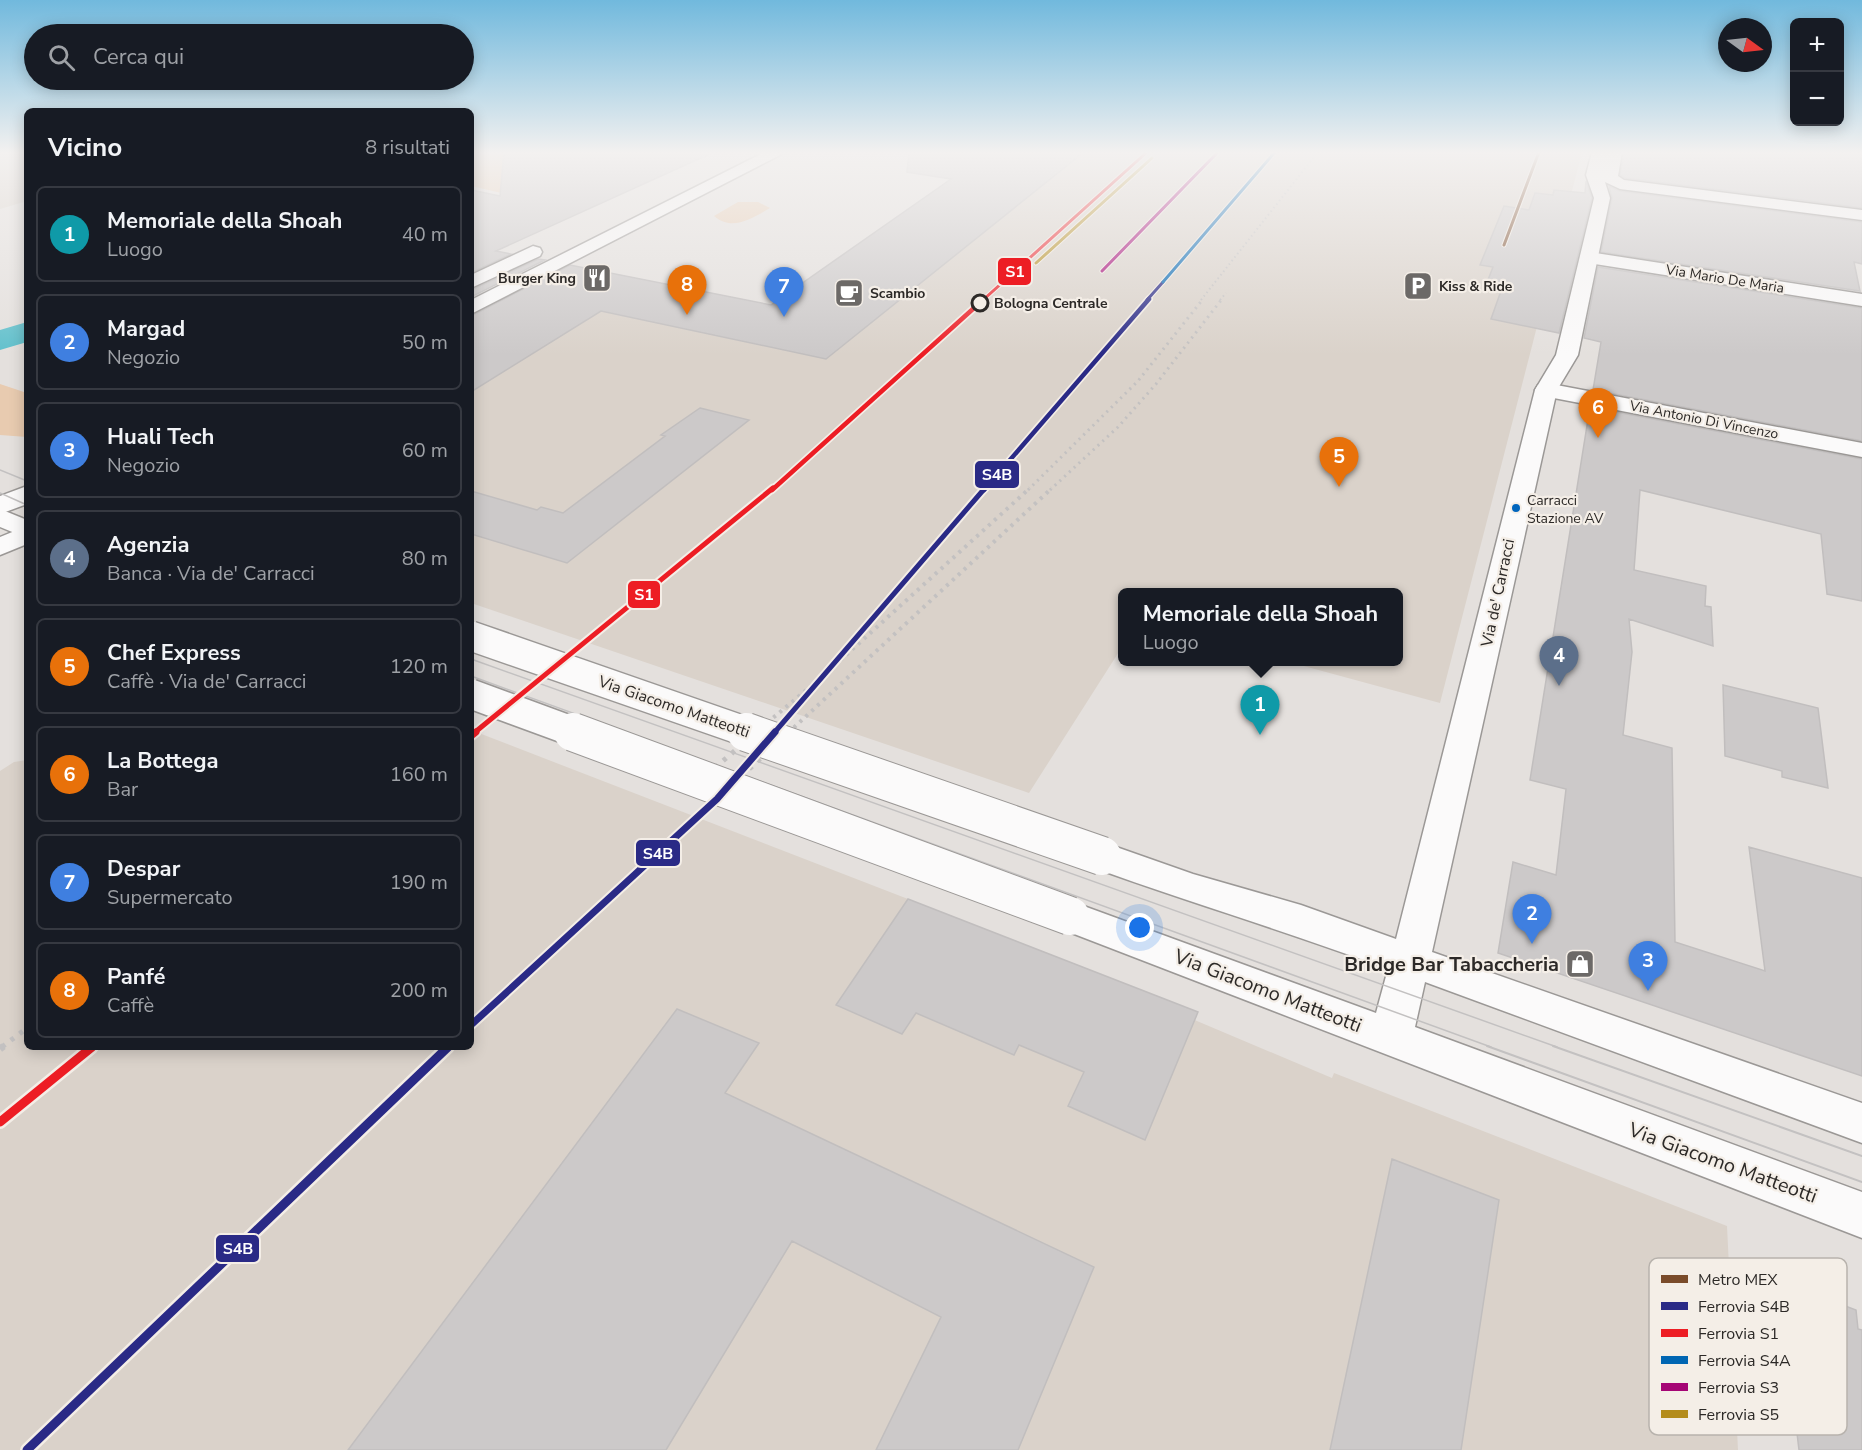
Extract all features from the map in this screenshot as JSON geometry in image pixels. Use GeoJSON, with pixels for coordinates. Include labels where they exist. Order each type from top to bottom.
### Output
{"type":"FeatureCollection","features":[{"type":"Feature","properties":{"kind":"street"},"geometry":{"type":"LineString","coordinates":[[474,306],[645,220]]}},
{"type":"Feature","properties":{"kind":"street","name":"Via de' Carracci"},"geometry":{"type":"LineString","coordinates":[[1391,1038],[1546,390],[1567,355],[1597,220]]}},
{"type":"Feature","properties":{"kind":"street"},"geometry":{"type":"LineString","coordinates":[[474,281],[550,244]]}},
{"type":"Feature","properties":{"kind":"street","name":"Via Mario De Maria"},"geometry":{"type":"LineString","coordinates":[[1588,258],[1862,300]]}},
{"type":"Feature","properties":{"kind":"street","name":"Via Antonio Di Vincenzo"},"geometry":{"type":"LineString","coordinates":[[1546,390],[1862,450]]}},
{"type":"Feature","properties":{"kind":"street"},"geometry":{"type":"LineString","coordinates":[[14,502],[24,525]]}},
{"type":"Feature","properties":{"kind":"street"},"geometry":{"type":"LineString","coordinates":[[0,547],[24,534]]}},
{"type":"Feature","properties":{"kind":"street","name":"Via Giacomo Matteotti"},"geometry":{"type":"LineString","coordinates":[[474,637],[1102,856],[1411,960],[1862,1123]]}},
{"type":"Feature","properties":{"kind":"street","name":"Via Giacomo Matteotti"},"geometry":{"type":"LineString","coordinates":[[474,695],[1070,916],[1862,1215]]}},
{"type":"Feature","properties":{"kind":"shaded area"},"geometry":{"type":"Polygon","coordinates":[[[719,220],[748,220],[735,223],[719,220]]]}},
{"type":"Feature","properties":{"kind":"shaded area"},"geometry":{"type":"Polygon","coordinates":[[[991,220],[1565,220],[1440,703],[1304,666],[1403,666],[1403,588],[1118,588],[1118,653],[1029,793],[474,604],[474,331],[544,292],[848,334],[991,220]]]}},
{"type":"Feature","properties":{"kind":"shaded area"},"geometry":{"type":"Polygon","coordinates":[[[0,384],[24,392],[24,437],[0,435],[0,384]]]}},
{"type":"Feature","properties":{"kind":"shaded area"},"geometry":{"type":"Polygon","coordinates":[[[474,731],[908,899],[1332,1078],[1334,1073],[1727,1226],[1729,1258],[1649,1258],[1649,1435],[1737,1435],[1738,1450],[0,1450],[0,771],[14,762],[24,760],[24,1050],[474,1050],[474,731]]]}},
{"type":"Feature","properties":{"kind":"building"},"geometry":{"type":"Polygon","coordinates":[[[474,220],[565,220],[496,251],[511,254],[474,272],[474,220]]]}},
{"type":"Feature","properties":{"kind":"building"},"geometry":{"type":"Polygon","coordinates":[[[893,220],[1000,220],[826,359],[601,311],[474,390],[474,314],[570,265],[771,305],[893,220]]]}},
{"type":"Feature","properties":{"kind":"building"},"geometry":{"type":"Polygon","coordinates":[[[1498,220],[1587,220],[1559,333],[1491,319],[1502,288],[1486,285],[1493,267],[1480,265],[1498,220]]]}},
{"type":"Feature","properties":{"kind":"building"},"geometry":{"type":"Polygon","coordinates":[[[1608,220],[1844,220],[1862,222],[1862,264],[1854,262],[1860,291],[1601,252],[1608,220]]]}},
{"type":"Feature","properties":{"kind":"building"},"geometry":{"type":"Polygon","coordinates":[[[538,259],[545,260],[474,296],[474,289],[538,259]]]}},
{"type":"Feature","properties":{"kind":"building"},"geometry":{"type":"Polygon","coordinates":[[[1598,267],[1862,308],[1862,441],[1593,390],[1601,342],[1584,338],[1598,267]]]}},
{"type":"Feature","properties":{"kind":"building"},"geometry":{"type":"Polygon","coordinates":[[[1590,407],[1862,459],[1862,601],[1827,594],[1821,534],[1640,490],[1634,570],[1706,586],[1705,606],[1711,607],[1713,646],[1629,619],[1632,652],[1623,735],[1672,748],[1675,942],[1765,971],[1749,847],[1862,878],[1862,1076],[1498,953],[1513,862],[1556,875],[1566,789],[1530,780],[1590,407]]]}},
{"type":"Feature","properties":{"kind":"building"},"geometry":{"type":"Polygon","coordinates":[[[700,408],[749,420],[567,563],[474,535],[474,492],[537,510],[541,507],[563,513],[665,436],[661,435],[700,408]]]}},
{"type":"Feature","properties":{"kind":"building"},"geometry":{"type":"Polygon","coordinates":[[[1723,685],[1818,708],[1828,788],[1782,777],[1782,771],[1725,756],[1723,685]]]}},
{"type":"Feature","properties":{"kind":"building"},"geometry":{"type":"Polygon","coordinates":[[[908,899],[1198,1012],[1145,1140],[1068,1106],[1084,1072],[1019,1045],[1014,1055],[916,1013],[902,1034],[836,1005],[908,899]]]}},
{"type":"Feature","properties":{"kind":"building"},"geometry":{"type":"Polygon","coordinates":[[[677,1009],[759,1043],[725,1093],[1094,1267],[1018,1450],[876,1450],[941,1317],[792,1241],[666,1450],[348,1450],[677,1009]]]}},
{"type":"Feature","properties":{"kind":"building"},"geometry":{"type":"Polygon","coordinates":[[[1392,1159],[1499,1200],[1461,1450],[1330,1450],[1392,1159]]]}},
{"type":"Feature","properties":{"kind":"building"},"geometry":{"type":"Polygon","coordinates":[[[1847,1307],[1856,1310],[1858,1329],[1862,1330],[1862,1450],[1799,1450],[1797,1435],[1847,1435],[1847,1307]]]}},
{"type":"Feature","properties":{"kind":"waterway"},"geometry":{"type":"LineString","coordinates":[[0,341],[24,332]]}},
{"type":"Feature","properties":{"kind":"tram line"},"geometry":{"type":"LineString","coordinates":[[0,470],[24,480]]}},
{"type":"Feature","properties":{"kind":"tram line"},"geometry":{"type":"LineString","coordinates":[[0,493],[24,504]]}},
{"type":"Feature","properties":{"kind":"tram line"},"geometry":{"type":"LineString","coordinates":[[474,660],[1557,1047]]}},
{"type":"Feature","properties":{"kind":"tram line"},"geometry":{"type":"LineString","coordinates":[[474,677],[1491,1047]]}},
{"type":"Feature","properties":{"kind":"tram line"},"geometry":{"type":"LineString","coordinates":[[1487,1046],[1862,1182]]}},
{"type":"Feature","properties":{"kind":"tram line"},"geometry":{"type":"LineString","coordinates":[[1553,1046],[1862,1156]]}},
{"type":"Feature","properties":{"kind":"railway"},"geometry":{"type":"LineString","coordinates":[[1201,300],[1265,220]]}},
{"type":"Feature","properties":{"kind":"railway"},"geometry":{"type":"LineString","coordinates":[[1220,300],[1226,293]]}},
{"type":"Feature","properties":{"kind":"railway"},"geometry":{"type":"LineString","coordinates":[[1028,490],[1138,381],[1203,299]]}},
{"type":"Feature","properties":{"kind":"railway"},"geometry":{"type":"LineString","coordinates":[[1050,490],[1118,427],[1156,384],[1222,299]]}},
{"type":"Feature","properties":{"kind":"railway"},"geometry":{"type":"LineString","coordinates":[[755,733],[823,676],[1030,488]]}},
{"type":"Feature","properties":{"kind":"railway"},"geometry":{"type":"LineString","coordinates":[[788,733],[1052,488]]}},
{"type":"Feature","properties":{"kind":"railway"},"geometry":{"type":"LineString","coordinates":[[698,782],[757,732]]}},
{"type":"Feature","properties":{"kind":"railway"},"geometry":{"type":"LineString","coordinates":[[717,799],[789,732]]}},
{"type":"Feature","properties":{"kind":"railway"},"geometry":{"type":"LineString","coordinates":[[2,1047],[24,1030]]}},
{"type":"Feature","properties":{"kind":"railway"},"geometry":{"type":"LineString","coordinates":[[0,1049],[4,1046]]}},
{"type":"Feature","properties":{"kind":"metro line","name":"MEX"},"geometry":{"type":"LineString","coordinates":[[1504,245],[1514,220]]}},
{"type":"Feature","properties":{"kind":"rail line","name":"S1"},"geometry":{"type":"LineString","coordinates":[[474,734],[787,477],[1072,220]]}},
{"type":"Feature","properties":{"kind":"rail line","name":"S5"},"geometry":{"type":"LineString","coordinates":[[1036,263],[1084,220]]}},
{"type":"Feature","properties":{"kind":"rail line","name":"S3"},"geometry":{"type":"LineString","coordinates":[[1102,271],[1152,220]]}},
{"type":"Feature","properties":{"kind":"rail line","name":"S4A"},"geometry":{"type":"LineString","coordinates":[[1163,282],[1217,220]]}},
{"type":"Feature","properties":{"kind":"rail line","name":"S4B"},"geometry":{"type":"LineString","coordinates":[[474,1022],[717,799],[1163,282]]}},
{"type":"Feature","properties":{"kind":"rail line","name":"S1"},"geometry":{"type":"LineString","coordinates":[[0,1122],[88,1050]]}},
{"type":"Feature","properties":{"kind":"rail line","name":"S4B"},"geometry":{"type":"LineString","coordinates":[[27,1450],[445,1050]]}},
{"type":"Feature","properties":{"kind":"place","name":"Burger King"},"geometry":{"type":"Point","coordinates":[597,278]}},
{"type":"Feature","properties":{"kind":"place","name":"Kiss & Ride"},"geometry":{"type":"Point","coordinates":[1418,286]}},
{"type":"Feature","properties":{"kind":"place","name":"Scambio"},"geometry":{"type":"Point","coordinates":[849,293]}},
{"type":"Feature","properties":{"kind":"place","name":"Bologna Centrale"},"geometry":{"type":"Point","coordinates":[980,303]}},
{"type":"Feature","properties":{"kind":"place","name":"Panfé"},"geometry":{"type":"Point","coordinates":[687,315]}},
{"type":"Feature","properties":{"kind":"place","name":"Despar"},"geometry":{"type":"Point","coordinates":[784,317]}},
{"type":"Feature","properties":{"kind":"place","name":"La Bottega"},"geometry":{"type":"Point","coordinates":[1598,438]}},
{"type":"Feature","properties":{"kind":"place","name":"Chef Express"},"geometry":{"type":"Point","coordinates":[1339,487]}},
{"type":"Feature","properties":{"kind":"place","name":"Carracci Stazione AV"},"geometry":{"type":"Point","coordinates":[1516,508]}},
{"type":"Feature","properties":{"kind":"place","name":"Agenzia"},"geometry":{"type":"Point","coordinates":[1559,686]}},
{"type":"Feature","properties":{"kind":"place","name":"Memoriale della Shoah"},"geometry":{"type":"Point","coordinates":[1260,735]}},
{"type":"Feature","properties":{"kind":"place","name":"Margad"},"geometry":{"type":"Point","coordinates":[1532,944]}},
{"type":"Feature","properties":{"kind":"place","name":"Bridge Bar Tabaccheria"},"geometry":{"type":"Point","coordinates":[1580,964]}},
{"type":"Feature","properties":{"kind":"place","name":"Huali Tech"},"geometry":{"type":"Point","coordinates":[1648,991]}}]}
